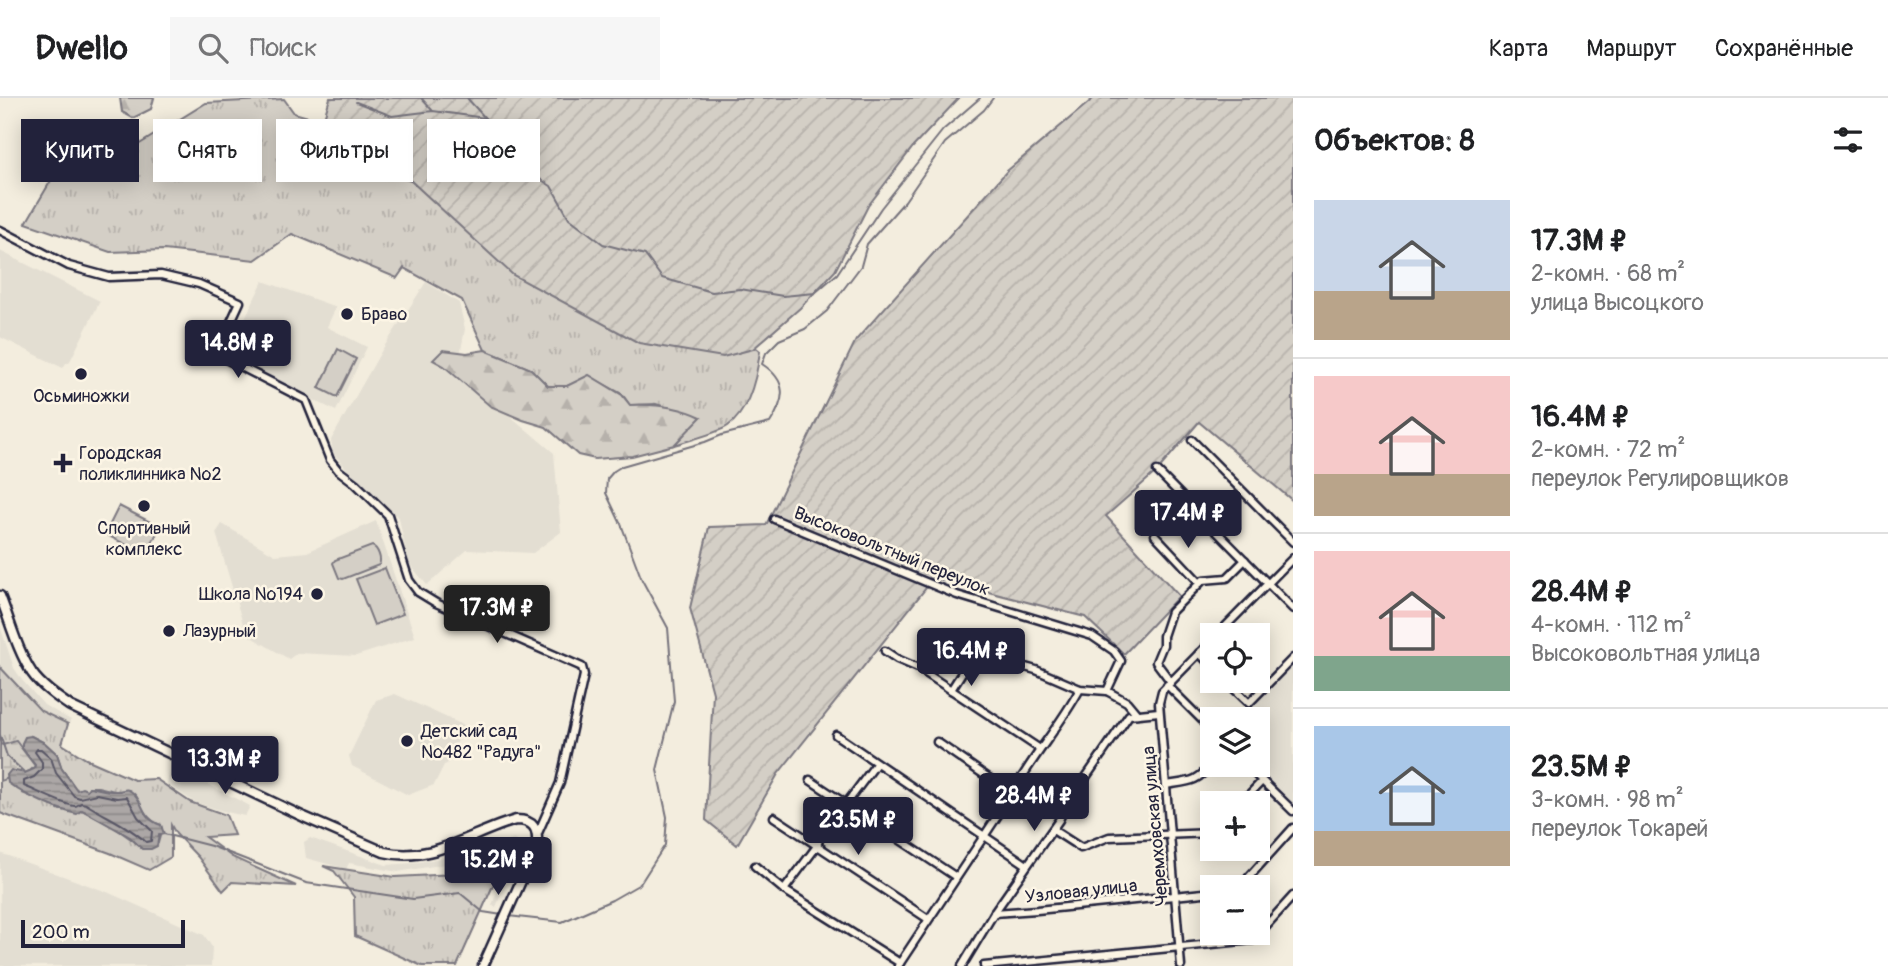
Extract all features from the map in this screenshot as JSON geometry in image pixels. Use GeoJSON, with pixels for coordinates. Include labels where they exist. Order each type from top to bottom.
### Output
{"type":"FeatureCollection","features":[{"type":"Feature","properties":{"kind":"street"},"geometry":{"type":"LineString","coordinates":[[0,230],[69,266],[109,277],[161,275],[200,284],[240,302],[216,354],[306,400],[330,460],[388,515],[409,580],[418,592],[436,603],[582,667],[584,675],[560,783],[538,833],[537,845],[483,966]]}},
{"type":"Feature","properties":{"kind":"street"},"geometry":{"type":"LineString","coordinates":[[1192,440],[1293,542]]}},
{"type":"Feature","properties":{"kind":"street"},"geometry":{"type":"LineString","coordinates":[[1157,471],[1293,609]]}},
{"type":"Feature","properties":{"kind":"street","name":"Высоковольтный переулок"},"geometry":{"type":"LineString","coordinates":[[774,519],[957,595],[1092,636],[1114,651],[1121,661],[1107,691]]}},
{"type":"Feature","properties":{"kind":"street"},"geometry":{"type":"LineString","coordinates":[[1155,535],[1200,583]]}},
{"type":"Feature","properties":{"kind":"street"},"geometry":{"type":"LineString","coordinates":[[1229,623],[1293,558]]}},
{"type":"Feature","properties":{"kind":"street"},"geometry":{"type":"LineString","coordinates":[[1200,717],[1169,684],[1156,662],[1157,656],[1163,645],[1163,636],[1171,612],[1203,580],[1227,578],[1245,560]]}},
{"type":"Feature","properties":{"kind":"street"},"geometry":{"type":"LineString","coordinates":[[0,596],[21,652],[33,674],[70,706],[304,817],[384,852],[397,855],[427,853],[516,820],[524,820],[534,826],[538,833]]}},
{"type":"Feature","properties":{"kind":"street"},"geometry":{"type":"LineString","coordinates":[[885,651],[918,668],[1041,749]]}},
{"type":"Feature","properties":{"kind":"street"},"geometry":{"type":"LineString","coordinates":[[1169,684],[1199,653]]}},
{"type":"Feature","properties":{"kind":"street"},"geometry":{"type":"LineString","coordinates":[[951,690],[973,656],[978,654],[1036,670],[1080,689],[1107,691],[1127,702],[1133,714]]}},
{"type":"Feature","properties":{"kind":"street"},"geometry":{"type":"LineString","coordinates":[[1270,681],[1293,658]]}},
{"type":"Feature","properties":{"kind":"street","name":"Черемховская улица"},"geometry":{"type":"LineString","coordinates":[[1169,684],[1162,691],[1159,712],[1181,966]]}},
{"type":"Feature","properties":{"kind":"street"},"geometry":{"type":"LineString","coordinates":[[755,866],[784,890],[899,964],[1080,689]]}},
{"type":"Feature","properties":{"kind":"street"},"geometry":{"type":"LineString","coordinates":[[1238,693],[1248,703],[1258,693]]}},
{"type":"Feature","properties":{"kind":"street"},"geometry":{"type":"LineString","coordinates":[[962,966],[994,913],[1053,830],[1064,809],[1133,714],[1159,712]]}},
{"type":"Feature","properties":{"kind":"street"},"geometry":{"type":"LineString","coordinates":[[836,735],[1027,865]]}},
{"type":"Feature","properties":{"kind":"street"},"geometry":{"type":"LineString","coordinates":[[937,742],[1012,794]]}},
{"type":"Feature","properties":{"kind":"street"},"geometry":{"type":"LineString","coordinates":[[784,890],[817,846],[822,830],[846,804],[876,764]]}},
{"type":"Feature","properties":{"kind":"street"},"geometry":{"type":"LineString","coordinates":[[1166,785],[1191,781],[1200,776]]}},
{"type":"Feature","properties":{"kind":"street"},"geometry":{"type":"LineString","coordinates":[[1258,777],[1293,811]]}},
{"type":"Feature","properties":{"kind":"street"},"geometry":{"type":"LineString","coordinates":[[810,780],[956,877]]}},
{"type":"Feature","properties":{"kind":"street"},"geometry":{"type":"LineString","coordinates":[[1252,791],[1262,781]]}},
{"type":"Feature","properties":{"kind":"street"},"geometry":{"type":"LineString","coordinates":[[774,817],[928,919]]}},
{"type":"Feature","properties":{"kind":"street"},"geometry":{"type":"LineString","coordinates":[[1251,875],[1293,828]]}},
{"type":"Feature","properties":{"kind":"street"},"geometry":{"type":"LineString","coordinates":[[1053,830],[1081,848],[1109,837],[1200,834]]}},
{"type":"Feature","properties":{"kind":"street","name":"Узловая улица"},"geometry":{"type":"LineString","coordinates":[[994,913],[1200,893]]}},
{"type":"Feature","properties":{"kind":"street"},"geometry":{"type":"LineString","coordinates":[[984,966],[1252,940],[1293,897]]}},
{"type":"Feature","properties":{"kind":"shaded area"},"geometry":{"type":"Polygon","coordinates":[[[0,251],[100,301],[69,363],[63,368],[0,337],[0,251]]]}},
{"type":"Feature","properties":{"kind":"shaded area"},"geometry":{"type":"Polygon","coordinates":[[[263,281],[336,307],[327,327],[367,347],[336,411],[226,357],[263,281]]]}},
{"type":"Feature","properties":{"kind":"shaded area"},"geometry":{"type":"Polygon","coordinates":[[[426,282],[459,303],[465,329],[457,371],[554,453],[561,532],[533,553],[467,550],[427,585],[408,562],[399,518],[354,477],[333,453],[331,440],[382,350],[426,282]]]}},
{"type":"Feature","properties":{"kind":"shaded area","name":"Школа №194"},"geometry":{"type":"Polygon","coordinates":[[[376,521],[415,637],[356,656],[297,653],[289,659],[246,634],[216,533],[222,524],[275,555],[307,552],[376,521]]]}},
{"type":"Feature","properties":{"kind":"shaded area"},"geometry":{"type":"Polygon","coordinates":[[[0,626],[14,668],[22,680],[44,705],[71,720],[68,724],[41,711],[0,667],[0,626]]]}},
{"type":"Feature","properties":{"kind":"shaded area"},"geometry":{"type":"Polygon","coordinates":[[[1293,659],[1293,805],[1265,777],[1270,777],[1270,707],[1250,707],[1250,703],[1260,693],[1270,693],[1270,683],[1293,659]]]}},
{"type":"Feature","properties":{"kind":"shaded area","name":"Детский сад №482 \"Радуга\""},"geometry":{"type":"Polygon","coordinates":[[[395,694],[465,726],[434,785],[408,795],[352,766],[349,756],[376,700],[395,694]]]}},
{"type":"Feature","properties":{"kind":"shaded area"},"geometry":{"type":"Polygon","coordinates":[[[171,765],[250,806],[245,816],[194,802],[167,784],[171,765]]]}},
{"type":"Feature","properties":{"kind":"shaded area"},"geometry":{"type":"Polygon","coordinates":[[[310,838],[386,865],[474,852],[515,839],[521,845],[496,907],[492,905],[503,877],[478,872],[464,861],[398,872],[349,863],[346,869],[306,858],[304,842],[310,838]]]}},
{"type":"Feature","properties":{"kind":"shaded area"},"geometry":{"type":"Polygon","coordinates":[[[0,853],[107,892],[204,935],[212,947],[211,966],[0,966],[0,853]]]}},
{"type":"Feature","properties":{"kind":"green space"},"geometry":{"type":"Polygon","coordinates":[[[120,98],[154,98],[151,109],[133,118],[122,112],[120,98]]]}},
{"type":"Feature","properties":{"kind":"green space"},"geometry":{"type":"Polygon","coordinates":[[[330,98],[959,98],[913,147],[868,206],[835,271],[800,308],[753,349],[723,357],[639,343],[513,275],[412,182],[413,119],[324,119],[330,98]]]}},
{"type":"Feature","properties":{"kind":"green space"},"geometry":{"type":"Polygon","coordinates":[[[1094,98],[1293,98],[1293,501],[1199,422],[1157,471],[1106,516],[1179,596],[1124,654],[1085,617],[934,578],[778,774],[737,845],[706,820],[713,693],[690,608],[709,527],[766,525],[856,340],[1007,171],[1094,98]]]}},
{"type":"Feature","properties":{"kind":"green space"},"geometry":{"type":"Polygon","coordinates":[[[284,99],[294,113],[315,119],[276,119],[276,182],[413,182],[413,161],[427,169],[427,182],[452,182],[743,337],[760,351],[747,402],[735,419],[723,429],[674,445],[700,417],[656,404],[630,405],[622,394],[589,376],[567,386],[548,386],[531,369],[485,350],[462,300],[404,268],[397,278],[292,234],[255,260],[164,250],[110,252],[26,223],[50,182],[139,182],[139,144],[153,136],[153,182],[262,182],[262,119],[180,119],[206,103],[284,99]]]}},
{"type":"Feature","properties":{"kind":"green space"},"geometry":{"type":"Polygon","coordinates":[[[338,349],[356,359],[337,397],[319,388],[338,349]]]}},
{"type":"Feature","properties":{"kind":"green space"},"geometry":{"type":"Polygon","coordinates":[[[443,350],[467,353],[485,350],[531,369],[548,386],[567,386],[589,375],[622,395],[630,405],[666,406],[701,417],[674,445],[632,456],[595,459],[578,455],[546,427],[490,406],[444,366],[433,360],[443,350]]]}},
{"type":"Feature","properties":{"kind":"green space"},"geometry":{"type":"Polygon","coordinates":[[[119,506],[160,527],[146,555],[105,534],[119,506]]]}},
{"type":"Feature","properties":{"kind":"green space"},"geometry":{"type":"Polygon","coordinates":[[[372,546],[379,554],[379,565],[343,579],[339,578],[333,563],[335,560],[372,546]]]}},
{"type":"Feature","properties":{"kind":"green space"},"geometry":{"type":"Polygon","coordinates":[[[385,568],[403,614],[374,625],[356,579],[385,568]]]}},
{"type":"Feature","properties":{"kind":"green space"},"geometry":{"type":"Polygon","coordinates":[[[0,667],[41,711],[68,724],[62,744],[86,759],[134,780],[156,779],[190,802],[226,815],[234,835],[205,837],[232,857],[296,886],[232,882],[223,891],[171,825],[171,857],[149,870],[0,813],[0,667]],[[31,736],[25,753],[35,766],[30,771],[22,793],[60,810],[82,810],[138,844],[158,843],[161,825],[149,817],[136,796],[98,787],[77,791],[62,769],[57,754],[45,743],[31,736]]]}},
{"type":"Feature","properties":{"kind":"green space"},"geometry":{"type":"Polygon","coordinates":[[[16,741],[35,766],[30,771],[0,781],[0,744],[16,741]]]}},
{"type":"Feature","properties":{"kind":"green space"},"geometry":{"type":"Polygon","coordinates":[[[323,866],[395,877],[495,872],[495,881],[457,966],[422,966],[355,936],[354,897],[334,871],[323,866]]]}},
{"type":"Feature","properties":{"kind":"water"},"geometry":{"type":"Polygon","coordinates":[[[31,736],[45,743],[57,754],[62,769],[77,790],[87,790],[89,787],[110,791],[126,789],[132,792],[149,818],[161,825],[164,834],[159,835],[157,846],[142,849],[130,837],[82,810],[77,814],[59,809],[8,783],[7,775],[11,770],[25,773],[34,769],[35,765],[22,748],[25,737],[31,736]]]}},
{"type":"Feature","properties":{"kind":"waterway"},"geometry":{"type":"LineString","coordinates":[[421,98],[432,110]]}},
{"type":"Feature","properties":{"kind":"waterway"},"geometry":{"type":"LineString","coordinates":[[467,98],[485,118]]}},
{"type":"Feature","properties":{"kind":"waterway"},"geometry":{"type":"LineString","coordinates":[[356,102],[392,116],[433,111],[485,118],[532,174],[551,186],[569,218],[603,244],[645,255],[662,278],[712,292],[740,289],[783,296],[815,293],[837,274],[881,208],[943,130],[980,98]]}},
{"type":"Feature","properties":{"kind":"waterway"},"geometry":{"type":"LineString","coordinates":[[508,916],[562,922],[612,900],[640,884],[665,845],[667,817],[657,770],[674,701],[668,628],[642,580],[606,493],[607,479],[622,466],[770,423],[779,406],[782,391],[776,377],[762,364],[766,353],[779,340],[805,329],[827,311],[861,266],[867,244],[905,201],[945,143],[984,110],[993,98]]}},
{"type":"Feature","properties":{"kind":"waterway"},"geometry":{"type":"LineString","coordinates":[[0,735],[7,756],[25,773]]}},
{"type":"Feature","properties":{"kind":"waterway"},"geometry":{"type":"LineString","coordinates":[[164,834],[211,846],[306,883],[413,899],[460,893],[483,912],[502,915]]}},
{"type":"Feature","properties":{"kind":"place","name":"Браво"},"geometry":{"type":"Point","coordinates":[347,314]}},
{"type":"Feature","properties":{"kind":"place","name":"Осьминожки"},"geometry":{"type":"Point","coordinates":[81,374]}},
{"type":"Feature","properties":{"kind":"place","name":"Городская поликлинника №2"},"geometry":{"type":"Point","coordinates":[63,463]}},
{"type":"Feature","properties":{"kind":"place","name":"Спортивный комплекс"},"geometry":{"type":"Point","coordinates":[144,506]}},
{"type":"Feature","properties":{"kind":"place","name":"Школа №194"},"geometry":{"type":"Point","coordinates":[317,594]}},
{"type":"Feature","properties":{"kind":"place","name":"Лазурный"},"geometry":{"type":"Point","coordinates":[169,631]}},
{"type":"Feature","properties":{"kind":"place","name":"Детский сад №482 \"Радуга\""},"geometry":{"type":"Point","coordinates":[407,741]}}]}
